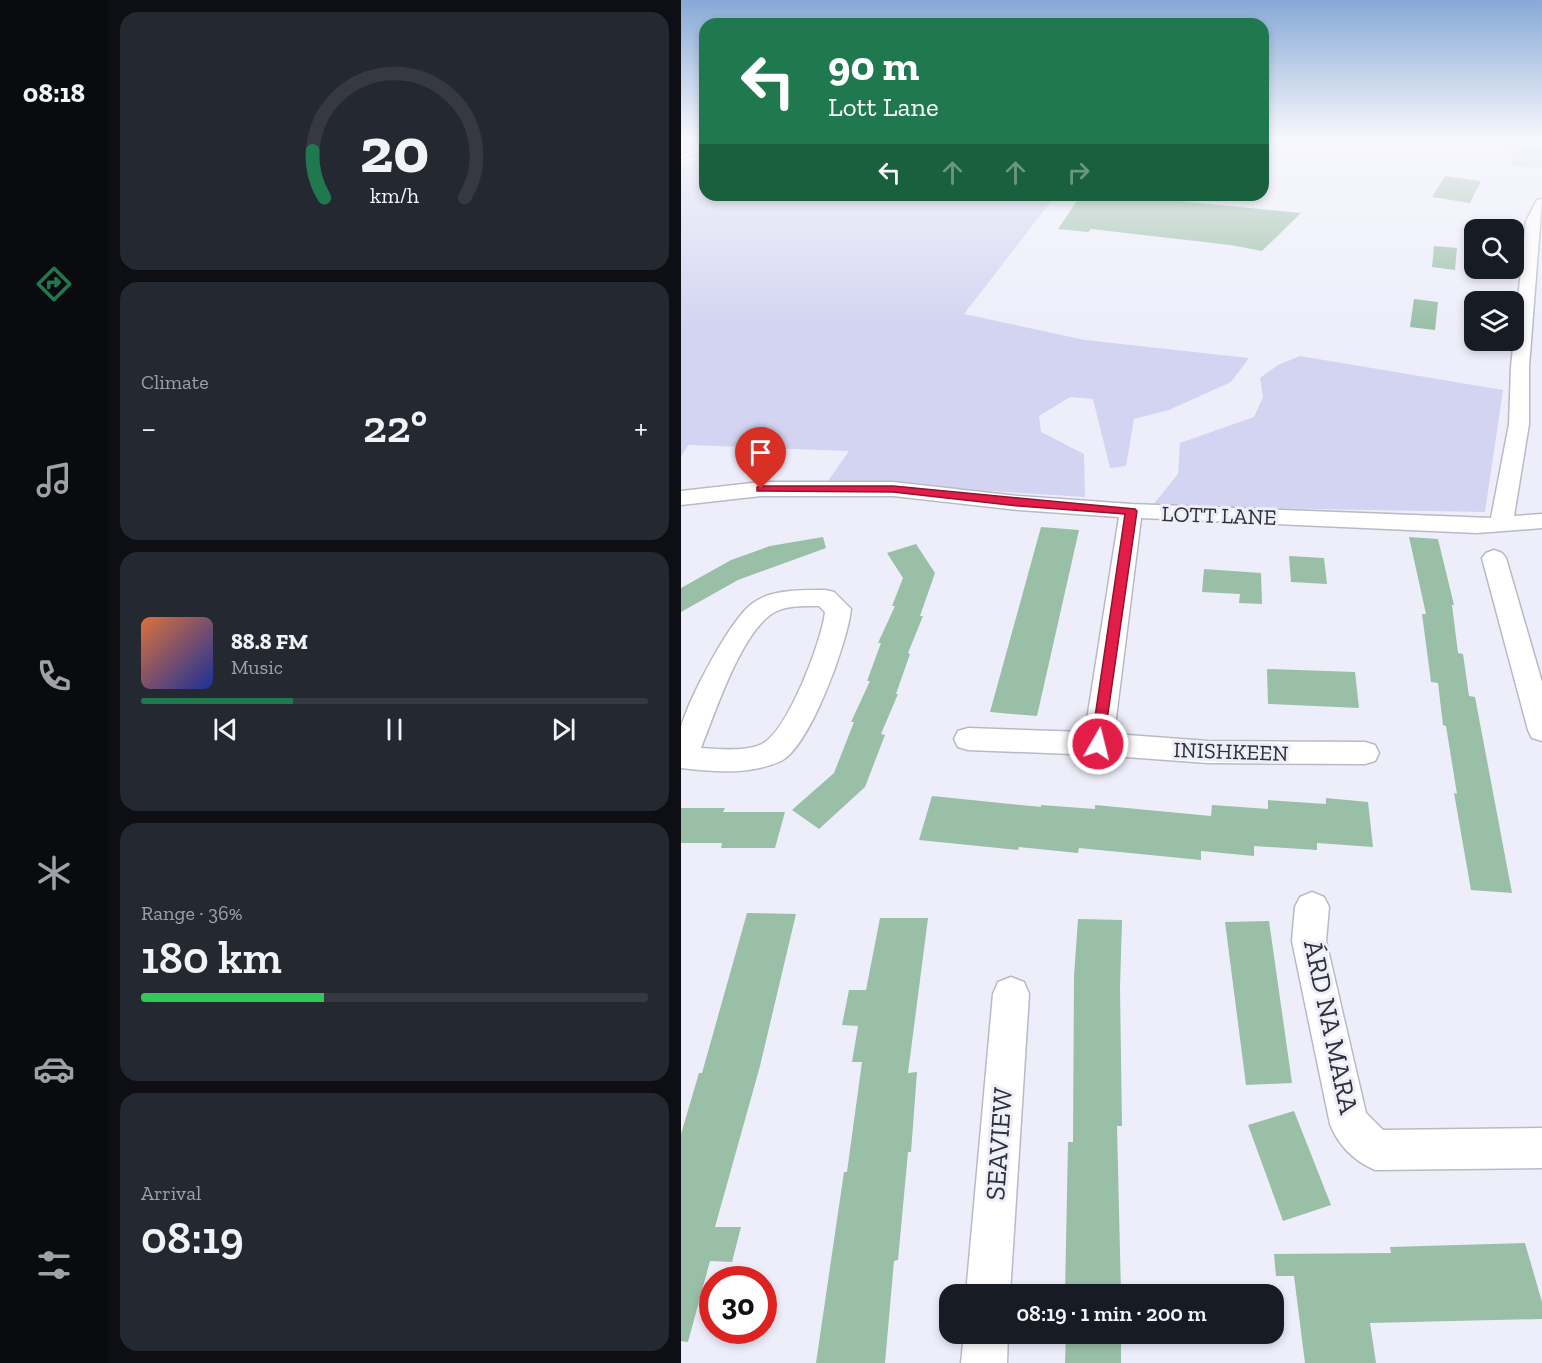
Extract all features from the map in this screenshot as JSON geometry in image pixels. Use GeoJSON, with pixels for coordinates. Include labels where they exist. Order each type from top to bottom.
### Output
{"type":"FeatureCollection","features":[{"type":"Feature","properties":{"kind":"street"},"geometry":{"type":"LineString","coordinates":[[1501,523],[1522,382],[1520,367],[1533,221],[1542,203]]}},
{"type":"Feature","properties":{"kind":"street","name":"LOTT LANE"},"geometry":{"type":"LineString","coordinates":[[681,498],[761,489],[893,489],[1019,503],[1131,511],[1477,526],[1542,521]]}},
{"type":"Feature","properties":{"kind":"street"},"geometry":{"type":"LineString","coordinates":[[1098,744],[1131,511]]}},
{"type":"Feature","properties":{"kind":"street"},"geometry":{"type":"LineString","coordinates":[[1494,558],[1542,730]]}},
{"type":"Feature","properties":{"kind":"street"},"geometry":{"type":"LineString","coordinates":[[800,598],[825,598],[838,609],[831,645],[801,713],[788,737],[774,752],[750,758],[707,760],[682,758],[726,660],[747,621],[763,607],[800,598]]}},
{"type":"Feature","properties":{"kind":"street","name":"INISHKEEN"},"geometry":{"type":"LineString","coordinates":[[968,739],[1098,744],[1208,752],[1365,753]]}},
{"type":"Feature","properties":{"kind":"street","name":"ÁRD NA MARA"},"geometry":{"type":"LineString","coordinates":[[1312,907],[1309,940],[1349,1124],[1375,1150],[1542,1148]]}},
{"type":"Feature","properties":{"kind":"street","name":"SEAVIEW"},"geometry":{"type":"LineString","coordinates":[[989,1284],[1011,994]]}},
{"type":"Feature","properties":{"kind":"street"},"geometry":{"type":"LineString","coordinates":[[984,1363],[985,1344]]}},
{"type":"Feature","properties":{"kind":"shaded area"},"geometry":{"type":"Polygon","coordinates":[[[681,202],[1051,202],[964,314],[1085,340],[1249,358],[1231,382],[1169,410],[1134,419],[1126,466],[1110,468],[1093,399],[1070,397],[1039,416],[1041,432],[1084,454],[1085,497],[828,481],[849,451],[688,445],[681,457],[681,202]]]}},
{"type":"Feature","properties":{"kind":"shaded area"},"geometry":{"type":"Polygon","coordinates":[[[1300,356],[1503,390],[1485,512],[1152,506],[1178,474],[1180,443],[1254,417],[1263,397],[1260,378],[1278,365],[1300,356]]]}},
{"type":"Feature","properties":{"kind":"building"},"geometry":{"type":"Polygon","coordinates":[[[1077,202],[1185,202],[1301,213],[1262,251],[1230,245],[1091,229],[1088,232],[1058,229],[1077,202]]]}},
{"type":"Feature","properties":{"kind":"building"},"geometry":{"type":"Polygon","coordinates":[[[1434,246],[1457,248],[1455,270],[1432,267],[1434,246]]]}},
{"type":"Feature","properties":{"kind":"building"},"geometry":{"type":"Polygon","coordinates":[[[1414,299],[1438,302],[1435,330],[1410,327],[1414,299]]]}},
{"type":"Feature","properties":{"kind":"building"},"geometry":{"type":"Polygon","coordinates":[[[1041,527],[1079,530],[1037,716],[990,712],[1041,527]]]}},
{"type":"Feature","properties":{"kind":"building"},"geometry":{"type":"Polygon","coordinates":[[[823,537],[826,548],[738,580],[681,612],[681,588],[731,560],[770,546],[823,537]]]}},
{"type":"Feature","properties":{"kind":"building"},"geometry":{"type":"Polygon","coordinates":[[[1409,537],[1438,539],[1454,605],[1452,605],[1458,653],[1463,654],[1469,696],[1475,697],[1512,893],[1471,890],[1454,793],[1457,794],[1446,726],[1443,725],[1438,683],[1431,682],[1422,614],[1426,614],[1409,537]]]}},
{"type":"Feature","properties":{"kind":"building"},"geometry":{"type":"Polygon","coordinates":[[[916,544],[935,573],[920,616],[923,616],[908,653],[910,654],[896,694],[898,694],[881,734],[885,735],[865,787],[819,829],[792,810],[834,773],[854,722],[851,722],[870,681],[867,681],[881,643],[878,643],[895,606],[892,606],[903,578],[887,553],[916,544]]]}},
{"type":"Feature","properties":{"kind":"building"},"geometry":{"type":"Polygon","coordinates":[[[1289,556],[1324,558],[1327,584],[1291,582],[1289,556]]]}},
{"type":"Feature","properties":{"kind":"building"},"geometry":{"type":"Polygon","coordinates":[[[1204,569],[1261,573],[1262,604],[1239,603],[1240,594],[1202,592],[1204,569]]]}},
{"type":"Feature","properties":{"kind":"building"},"geometry":{"type":"Polygon","coordinates":[[[1267,669],[1355,672],[1359,708],[1268,704],[1267,669]]]}},
{"type":"Feature","properties":{"kind":"building"},"geometry":{"type":"Polygon","coordinates":[[[932,796],[1041,807],[1041,805],[1095,809],[1095,805],[1211,816],[1212,805],[1268,809],[1268,800],[1326,804],[1326,798],[1368,802],[1373,847],[1317,843],[1317,850],[1254,846],[1254,856],[1201,851],[1201,860],[1079,848],[1078,853],[1019,847],[1018,850],[919,840],[932,796]]]}},
{"type":"Feature","properties":{"kind":"building"},"geometry":{"type":"Polygon","coordinates":[[[681,808],[725,808],[723,812],[785,812],[775,848],[721,848],[722,843],[681,843],[681,808]]]}},
{"type":"Feature","properties":{"kind":"building"},"geometry":{"type":"Polygon","coordinates":[[[747,913],[796,914],[760,1066],[715,1227],[741,1227],[732,1262],[710,1261],[709,1266],[699,1266],[699,1302],[688,1342],[681,1341],[681,1134],[699,1073],[702,1073],[747,913]]]}},
{"type":"Feature","properties":{"kind":"building"},"geometry":{"type":"Polygon","coordinates":[[[880,918],[928,918],[908,1073],[917,1072],[911,1152],[908,1152],[898,1260],[894,1261],[885,1363],[816,1363],[862,1062],[852,1062],[858,1026],[842,1025],[849,990],[866,990],[880,918]]]}},
{"type":"Feature","properties":{"kind":"building"},"geometry":{"type":"Polygon","coordinates":[[[1078,919],[1122,920],[1120,988],[1122,1126],[1117,1126],[1121,1284],[1065,1284],[1068,1142],[1073,1142],[1074,976],[1078,919]]]}},
{"type":"Feature","properties":{"kind":"building"},"geometry":{"type":"Polygon","coordinates":[[[1269,921],[1292,1083],[1246,1085],[1225,922],[1269,921]]]}},
{"type":"Feature","properties":{"kind":"building"},"geometry":{"type":"Polygon","coordinates":[[[1294,1111],[1331,1205],[1283,1221],[1248,1125],[1294,1111]]]}},
{"type":"Feature","properties":{"kind":"building"},"geometry":{"type":"Polygon","coordinates":[[[1525,1243],[1542,1302],[1542,1319],[1370,1323],[1376,1363],[1305,1363],[1294,1276],[1276,1276],[1274,1254],[1391,1253],[1390,1247],[1525,1243]]]}},
{"type":"Feature","properties":{"kind":"building"},"geometry":{"type":"Polygon","coordinates":[[[1066,1344],[1121,1344],[1121,1363],[1065,1363],[1066,1344]]]}},
{"type":"Feature","properties":{"kind":"route"},"geometry":{"type":"LineString","coordinates":[[761,489],[893,489],[1019,503],[1131,511],[1098,744]]}}]}
